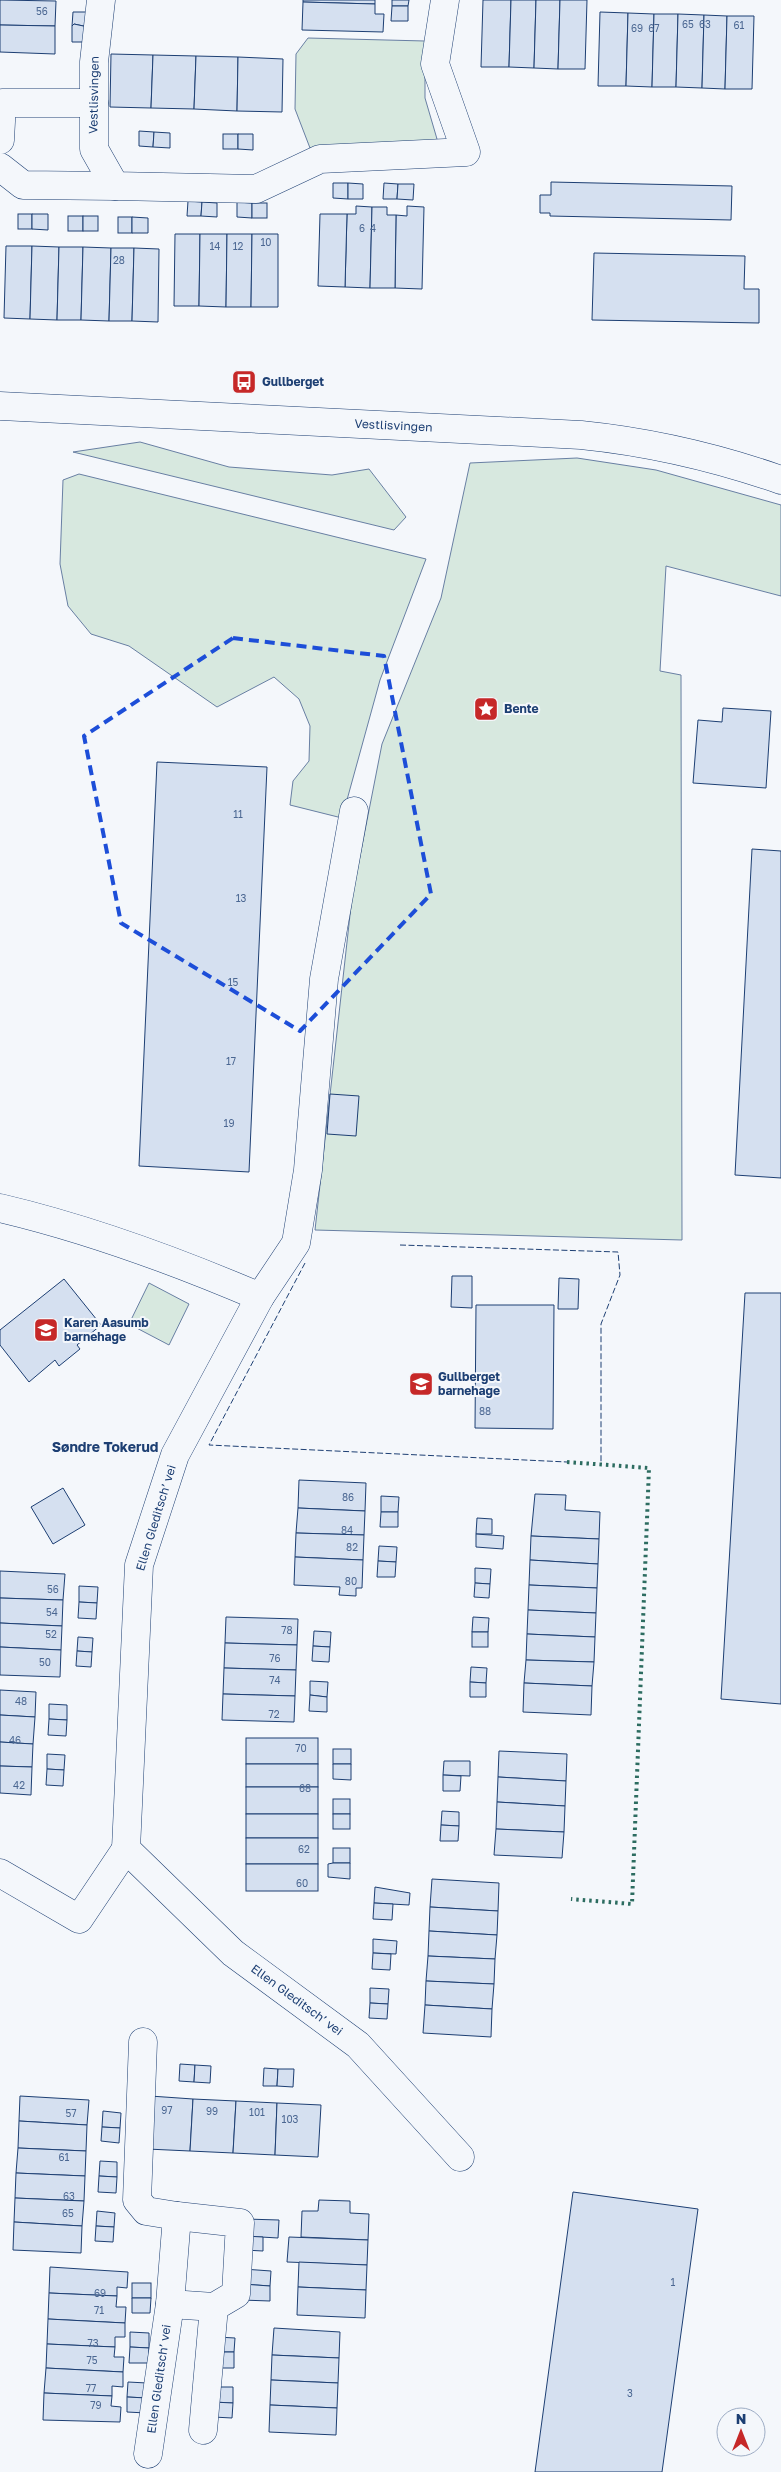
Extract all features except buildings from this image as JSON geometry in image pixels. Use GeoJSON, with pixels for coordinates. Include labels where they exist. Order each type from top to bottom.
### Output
{"type":"FeatureCollection","features":[{"type":"Feature","properties":{"kind":"street","name":"Vestlisvingen"},"geometry":{"type":"LineString","coordinates":[[100,0],[94,62],[94,149],[115,186]]}},
{"type":"Feature","properties":{"kind":"street"},"geometry":{"type":"LineString","coordinates":[[0,167],[23,185],[256,190],[320,159],[466,152],[435,64],[445,0]]}},
{"type":"Feature","properties":{"kind":"street"},"geometry":{"type":"LineString","coordinates":[[0,140],[2,103],[94,103]]}},
{"type":"Feature","properties":{"kind":"street","name":"Vestlisvingen"},"geometry":{"type":"LineString","coordinates":[[0,406],[581,435],[625,440],[675,449],[739,465],[781,480]]}},
{"type":"Feature","properties":{"kind":"street","name":"Ellen Gleditsch’ vei"},"geometry":{"type":"LineString","coordinates":[[354,811],[324,979],[308,1170],[296,1243],[260,1297],[176,1455],[139,1565],[126,1849],[233,1952],[358,2045],[460,2157]]}},
{"type":"Feature","properties":{"kind":"street"},"geometry":{"type":"LineString","coordinates":[[0,1208],[61,1222],[209,1275],[260,1297]]}},
{"type":"Feature","properties":{"kind":"street"},"geometry":{"type":"LineString","coordinates":[[0,1873],[78,1919],[126,1849]]}},
{"type":"Feature","properties":{"kind":"street"},"geometry":{"type":"LineString","coordinates":[[143,2042],[137,2200],[146,2212],[240,2223],[236,2294],[214,2306],[170,2304]]}},
{"type":"Feature","properties":{"kind":"street","name":"Ellen Gleditsch’ vei"},"geometry":{"type":"LineString","coordinates":[[148,2454],[170,2304],[177,2216]]}},
{"type":"Feature","properties":{"kind":"street"},"geometry":{"type":"LineString","coordinates":[[203,2430],[214,2306]]}},
{"type":"Feature","properties":{"kind":"highlighted area"},"geometry":{"type":"Polygon","coordinates":[[[233,638],[384,656],[431,894],[300,1031],[121,923],[84,736],[233,638]]]}},
{"type":"Feature","properties":{"kind":"shaded area"},"geometry":{"type":"Polygon","coordinates":[[[308,38],[425,41],[425,98],[437,139],[423,149],[310,148],[295,109],[296,54],[308,38]]]}},
{"type":"Feature","properties":{"kind":"shaded area"},"geometry":{"type":"Polygon","coordinates":[[[140,442],[229,467],[332,475],[369,469],[406,517],[394,530],[73,452],[140,442]]]}},
{"type":"Feature","properties":{"kind":"shaded area"},"geometry":{"type":"Polygon","coordinates":[[[577,458],[656,470],[781,505],[781,596],[666,566],[660,671],[681,675],[682,1240],[315,1230],[352,897],[382,744],[441,598],[470,463],[577,458]]]}},
{"type":"Feature","properties":{"kind":"shaded area"},"geometry":{"type":"Polygon","coordinates":[[[79,474],[426,559],[380,680],[342,818],[290,805],[293,781],[309,761],[310,726],[299,699],[274,677],[217,707],[129,646],[91,634],[68,606],[60,564],[63,480],[79,474]]]}},
{"type":"Feature","properties":{"kind":"shaded area"},"geometry":{"type":"Polygon","coordinates":[[[149,1283],[189,1304],[169,1345],[129,1324],[149,1283]]]}},
{"type":"Feature","properties":{"kind":"hedge"},"geometry":{"type":"LineString","coordinates":[[567,1462],[649,1468],[632,1904],[571,1899]]}},
{"type":"Feature","properties":{"kind":"fence"},"geometry":{"type":"LineString","coordinates":[[400,1245],[618,1252],[620,1275],[601,1324],[601,1464]]}},
{"type":"Feature","properties":{"kind":"fence"},"geometry":{"type":"LineString","coordinates":[[305,1263],[209,1445],[567,1462]]}},
{"type":"Feature","properties":{"kind":"place","name":"Gullberget"},"geometry":{"type":"Point","coordinates":[244,382]}},
{"type":"Feature","properties":{"kind":"place","name":"Bente"},"geometry":{"type":"Point","coordinates":[486,709]}},
{"type":"Feature","properties":{"kind":"place","name":"Karen Aasumb barnehage"},"geometry":{"type":"Point","coordinates":[46,1330]}},
{"type":"Feature","properties":{"kind":"place","name":"Gullberget barnehage"},"geometry":{"type":"Point","coordinates":[421,1384]}},
{"type":"Feature","properties":{"kind":"district","name":"Søndre Tokerud"},"geometry":{"type":"Point","coordinates":[105,1447]}}]}
